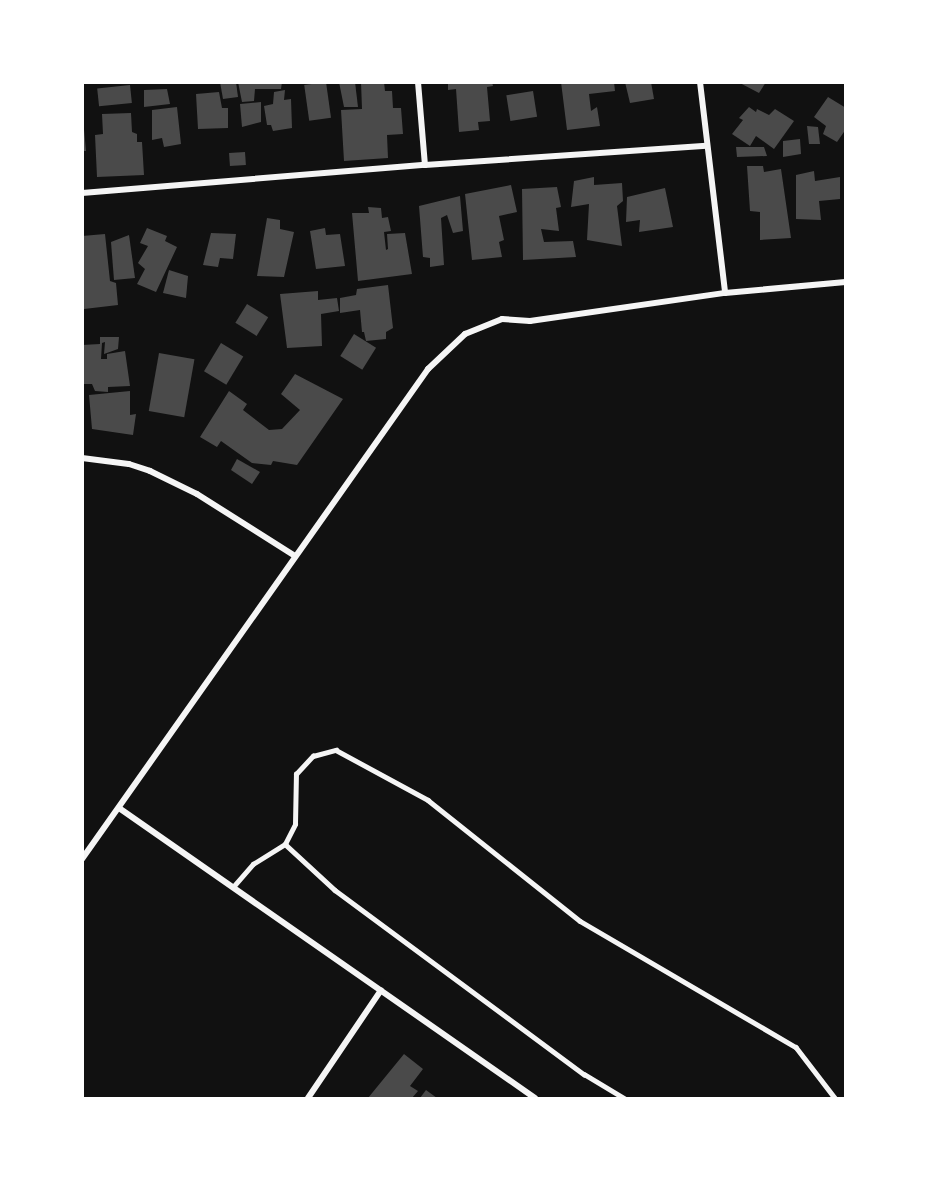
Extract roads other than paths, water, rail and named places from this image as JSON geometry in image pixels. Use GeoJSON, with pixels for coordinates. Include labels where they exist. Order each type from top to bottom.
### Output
{"type":"FeatureCollection","features":[{"type":"Feature","properties":{"kind":"street"},"geometry":{"type":"LineString","coordinates":[[418,82],[425,165]]}},
{"type":"Feature","properties":{"kind":"street"},"geometry":{"type":"LineString","coordinates":[[700,82],[706,146],[726,293]]}},
{"type":"Feature","properties":{"kind":"street"},"geometry":{"type":"LineString","coordinates":[[82,193],[425,165],[706,146]]}},
{"type":"Feature","properties":{"kind":"street"},"geometry":{"type":"LineString","coordinates":[[82,859],[428,369],[454,342],[465,334],[502,319],[530,321],[726,293],[846,282]]}},
{"type":"Feature","properties":{"kind":"street"},"geometry":{"type":"LineString","coordinates":[[82,458],[129,464],[150,471],[197,494],[295,556]]}},
{"type":"Feature","properties":{"kind":"street"},"geometry":{"type":"LineString","coordinates":[[119,808],[535,1098]]}},
{"type":"Feature","properties":{"kind":"street"},"geometry":{"type":"LineString","coordinates":[[308,1098],[381,990]]}},
{"type":"Feature","properties":{"kind":"lane"},"geometry":{"type":"LineString","coordinates":[[233,887],[253,864],[285,844],[295,824],[296,774],[313,756],[336,750],[428,800],[580,921],[796,1047],[835,1098]]}},
{"type":"Feature","properties":{"kind":"lane"},"geometry":{"type":"LineString","coordinates":[[285,844],[335,890],[584,1074],[624,1098]]}}]}
